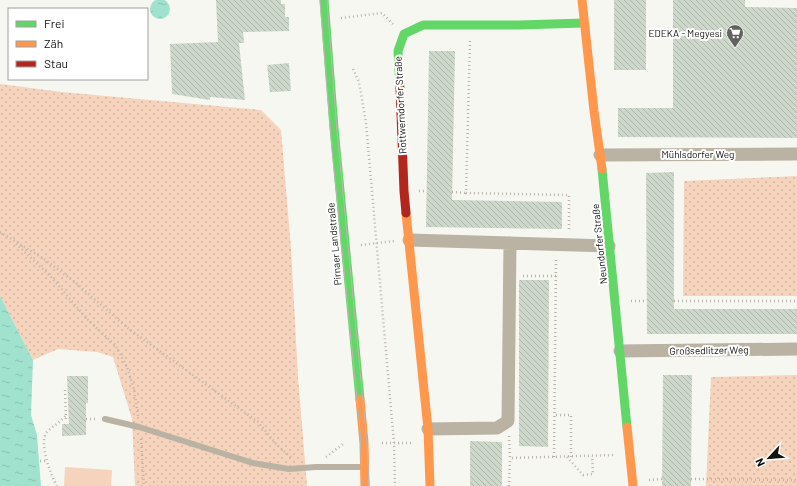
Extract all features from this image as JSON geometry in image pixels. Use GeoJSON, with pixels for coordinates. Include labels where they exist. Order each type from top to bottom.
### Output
{"type":"FeatureCollection","features":[{"type":"Feature","properties":{"kind":"street","name":"Pirnaer Landstraße"},"geometry":{"type":"LineString","coordinates":[[324,0],[334,128],[364,444],[365,486]]}},
{"type":"Feature","properties":{"kind":"street","name":"Neundorfer Straße"},"geometry":{"type":"LineString","coordinates":[[582,0],[603,176],[633,486]]}},
{"type":"Feature","properties":{"kind":"street"},"geometry":{"type":"LineString","coordinates":[[404,34],[423,25],[518,25],[584,22]]}},
{"type":"Feature","properties":{"kind":"street","name":"Rottwerndorfer Straße"},"geometry":{"type":"LineString","coordinates":[[404,34],[398,51],[404,191],[428,430],[430,486]]}},
{"type":"Feature","properties":{"kind":"street","name":"Mühlsdorfer Weg"},"geometry":{"type":"LineString","coordinates":[[600,155],[797,154]]}},
{"type":"Feature","properties":{"kind":"street"},"geometry":{"type":"LineString","coordinates":[[409,240],[609,246]]}},
{"type":"Feature","properties":{"kind":"street"},"geometry":{"type":"LineString","coordinates":[[428,430],[497,428],[508,421],[510,243]]}},
{"type":"Feature","properties":{"kind":"street","name":"Großsedlitzer Weg"},"geometry":{"type":"LineString","coordinates":[[620,351],[797,349]]}},
{"type":"Feature","properties":{"kind":"lane"},"geometry":{"type":"LineString","coordinates":[[105,419],[139,427],[253,463],[289,469],[365,467]]}},
{"type":"Feature","properties":{"kind":"path"},"geometry":{"type":"LineString","coordinates":[[325,19],[382,13],[404,34]]}},
{"type":"Feature","properties":{"kind":"path"},"geometry":{"type":"LineString","coordinates":[[466,193],[471,24]]}},
{"type":"Feature","properties":{"kind":"path"},"geometry":{"type":"LineString","coordinates":[[353,69],[359,82],[366,123],[394,443],[396,486]]}},
{"type":"Feature","properties":{"kind":"path"},"geometry":{"type":"LineString","coordinates":[[452,192],[569,195],[556,276],[556,415],[554,457]]}},
{"type":"Feature","properties":{"kind":"path"},"geometry":{"type":"LineString","coordinates":[[0,232],[44,260],[76,283],[129,329],[258,422],[277,445],[302,466],[310,468],[343,444]]}},
{"type":"Feature","properties":{"kind":"path"},"geometry":{"type":"LineString","coordinates":[[12,240],[52,278],[88,319],[115,345],[127,367],[134,390],[143,462],[144,486]]}},
{"type":"Feature","properties":{"kind":"path"},"geometry":{"type":"LineString","coordinates":[[361,245],[409,240]]}},
{"type":"Feature","properties":{"kind":"path"},"geometry":{"type":"LineString","coordinates":[[510,276],[556,276]]}},
{"type":"Feature","properties":{"kind":"path"},"geometry":{"type":"LineString","coordinates":[[674,302],[797,301]]}},
{"type":"Feature","properties":{"kind":"path"},"geometry":{"type":"LineString","coordinates":[[65,390],[66,420],[68,420]]}},
{"type":"Feature","properties":{"kind":"path"},"geometry":{"type":"LineString","coordinates":[[556,415],[571,414],[571,457]]}},
{"type":"Feature","properties":{"kind":"path"},"geometry":{"type":"LineString","coordinates":[[57,486],[46,461],[45,435],[61,422],[66,415]]}},
{"type":"Feature","properties":{"kind":"path"},"geometry":{"type":"LineString","coordinates":[[508,421],[510,458],[509,486]]}},
{"type":"Feature","properties":{"kind":"path"},"geometry":{"type":"LineString","coordinates":[[382,443],[428,443]]}},
{"type":"Feature","properties":{"kind":"path"},"geometry":{"type":"LineString","coordinates":[[510,458],[630,455]]}},
{"type":"Feature","properties":{"kind":"path"},"geometry":{"type":"LineString","coordinates":[[567,457],[583,475],[593,474],[592,456]]}},
{"type":"Feature","properties":{"kind":"path"},"geometry":{"type":"LineString","coordinates":[[40,461],[46,461]]}},
{"type":"Feature","properties":{"kind":"path"},"geometry":{"type":"LineString","coordinates":[[691,479],[797,480]]}},
{"type":"Feature","properties":{"kind":"shaded area"},"geometry":{"type":"Polygon","coordinates":[[[0,84],[62,92],[261,110],[281,130],[291,248],[298,377],[307,486],[135,486],[132,419],[113,357],[97,352],[58,349],[33,360],[0,296],[0,84]]]}},
{"type":"Feature","properties":{"kind":"shaded area"},"geometry":{"type":"Polygon","coordinates":[[[797,176],[797,296],[683,296],[684,181],[797,176]]]}},
{"type":"Feature","properties":{"kind":"shaded area"},"geometry":{"type":"Polygon","coordinates":[[[797,375],[797,486],[706,486],[711,377],[797,375]]]}},
{"type":"Feature","properties":{"kind":"shaded area"},"geometry":{"type":"Polygon","coordinates":[[[65,467],[112,470],[111,486],[64,486],[65,467]]]}},
{"type":"Feature","properties":{"kind":"water"},"geometry":{"type":"Polygon","coordinates":[[[160,-1],[167,2],[170,9],[167,16],[160,19],[153,16],[150,9],[153,2],[160,-1]]]}},
{"type":"Feature","properties":{"kind":"water"},"geometry":{"type":"Polygon","coordinates":[[[0,296],[33,360],[31,415],[37,435],[41,486],[0,486],[0,296]]]}},
{"type":"Feature","properties":{"kind":"building"},"geometry":{"type":"Polygon","coordinates":[[[216,0],[281,0],[281,4],[285,4],[285,17],[289,17],[289,31],[243,32],[244,43],[239,43],[245,100],[210,97],[210,100],[172,94],[170,44],[218,42],[216,0]]]}},
{"type":"Feature","properties":{"kind":"building"},"geometry":{"type":"Polygon","coordinates":[[[614,0],[646,0],[646,70],[614,70],[614,0]]]}},
{"type":"Feature","properties":{"kind":"building"},"geometry":{"type":"Polygon","coordinates":[[[673,0],[745,0],[745,7],[797,8],[797,138],[618,137],[618,108],[673,108],[673,0]]]}},
{"type":"Feature","properties":{"kind":"building"},"geometry":{"type":"Polygon","coordinates":[[[429,51],[455,51],[452,200],[562,202],[562,229],[426,227],[429,51]]]}},
{"type":"Feature","properties":{"kind":"building"},"geometry":{"type":"Polygon","coordinates":[[[289,63],[291,91],[270,92],[267,65],[289,63]]]}},
{"type":"Feature","properties":{"kind":"building"},"geometry":{"type":"Polygon","coordinates":[[[674,172],[674,309],[797,309],[797,334],[647,334],[646,173],[674,172]]]}},
{"type":"Feature","properties":{"kind":"building"},"geometry":{"type":"Polygon","coordinates":[[[519,280],[549,280],[548,447],[519,446],[519,280]]]}},
{"type":"Feature","properties":{"kind":"building"},"geometry":{"type":"Polygon","coordinates":[[[663,375],[692,375],[691,486],[662,486],[663,375]]]}},
{"type":"Feature","properties":{"kind":"building"},"geometry":{"type":"Polygon","coordinates":[[[67,376],[88,376],[86,435],[62,436],[62,424],[69,424],[67,376]]]}},
{"type":"Feature","properties":{"kind":"building"},"geometry":{"type":"Polygon","coordinates":[[[470,441],[502,442],[502,486],[470,486],[470,441]]]}},
{"type":"Feature","properties":{"kind":"tram line"},"geometry":{"type":"LineString","coordinates":[[320,0],[332,149],[360,429],[362,486]]}},
{"type":"Feature","properties":{"kind":"tram line"},"geometry":{"type":"LineString","coordinates":[[327,0],[337,131],[367,443],[369,486]]}},
{"type":"Feature","properties":{"kind":"traffic: fast"},"geometry":{"type":"LineString","coordinates":[[324,0],[334,128],[360,399]]}},
{"type":"Feature","properties":{"kind":"traffic: fast"},"geometry":{"type":"LineString","coordinates":[[400,88],[398,51],[404,34],[423,25],[584,23]]}},
{"type":"Feature","properties":{"kind":"traffic: fast"},"geometry":{"type":"LineString","coordinates":[[602,169],[627,427]]}},
{"type":"Feature","properties":{"kind":"traffic: slow"},"geometry":{"type":"LineString","coordinates":[[582,0],[602,169]]}},
{"type":"Feature","properties":{"kind":"traffic: slow"},"geometry":{"type":"LineString","coordinates":[[406,213],[428,429],[430,486]]}},
{"type":"Feature","properties":{"kind":"traffic: slow"},"geometry":{"type":"LineString","coordinates":[[360,399],[364,443],[365,486]]}},
{"type":"Feature","properties":{"kind":"traffic: slow"},"geometry":{"type":"LineString","coordinates":[[627,427],[633,486]]}},
{"type":"Feature","properties":{"kind":"traffic: jam"},"geometry":{"type":"LineString","coordinates":[[400,88],[406,213]]}},
{"type":"Feature","properties":{"kind":"place","name":"EDEKA - Megyesi"},"geometry":{"type":"Point","coordinates":[735,48]}}]}
